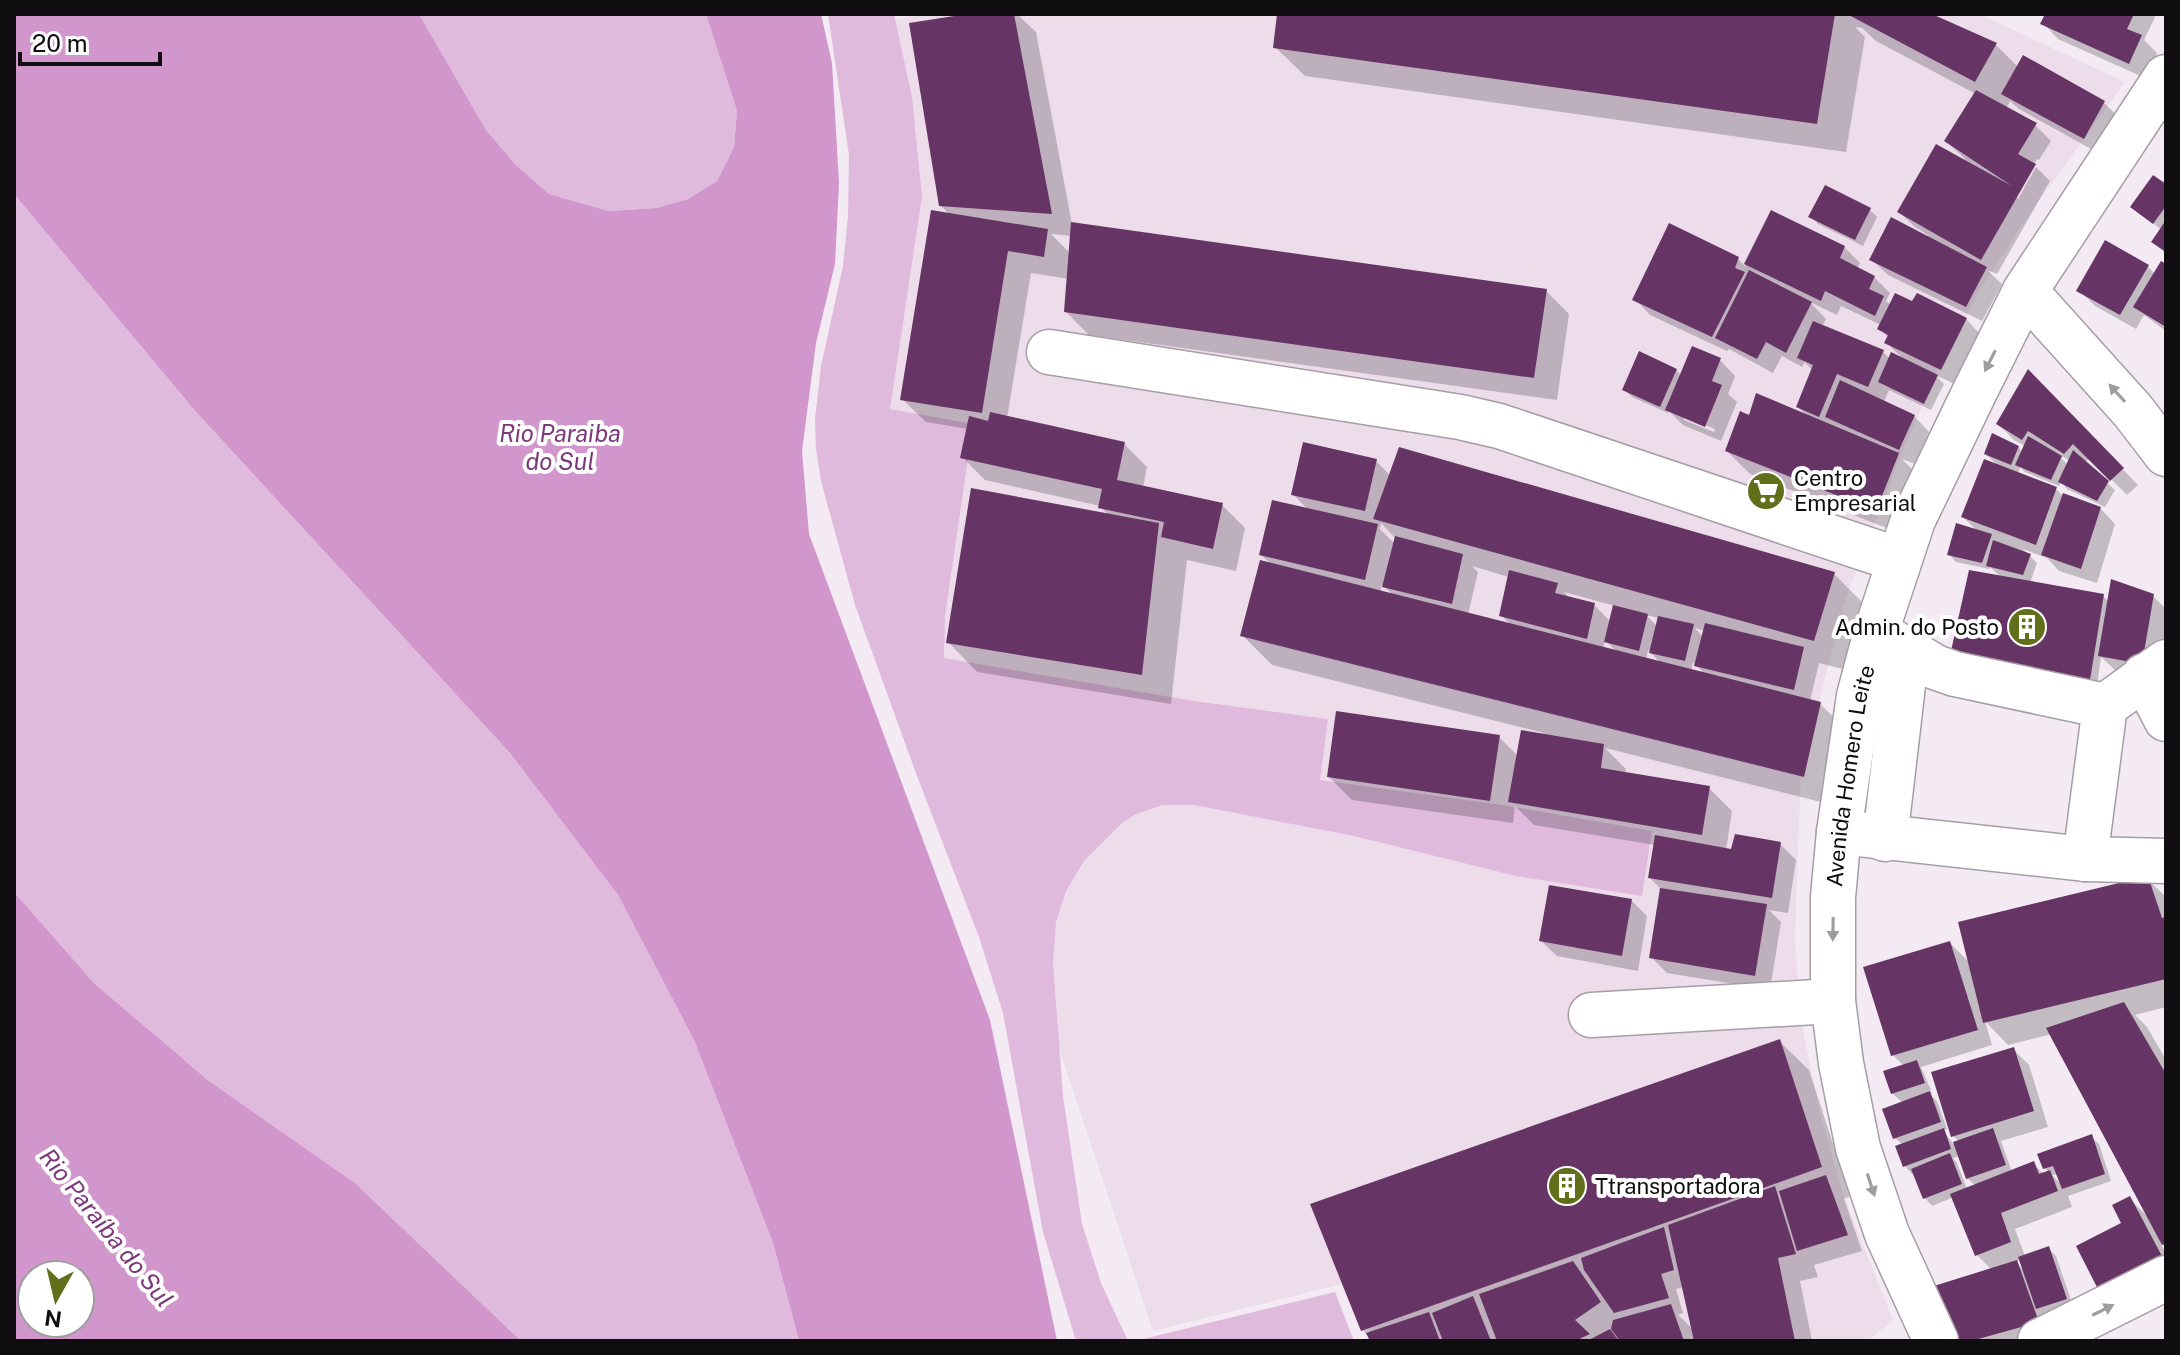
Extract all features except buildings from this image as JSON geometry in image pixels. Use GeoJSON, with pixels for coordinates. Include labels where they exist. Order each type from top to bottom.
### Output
{"type":"FeatureCollection","features":[{"type":"Feature","properties":{"kind":"street","name":"Avenida Homero Leite"},"geometry":{"type":"LineString","coordinates":[[1923,1335],[1858,1148],[1841,1063],[1833,1001],[1833,897],[1859,696],[1891,642],[1899,560],[1913,520],[2025,291],[2166,77]]}},
{"type":"Feature","properties":{"kind":"street"},"geometry":{"type":"LineString","coordinates":[[2025,291],[2133,411],[2166,454]]}},
{"type":"Feature","properties":{"kind":"street"},"geometry":{"type":"LineString","coordinates":[[1049,352],[1460,417],[1499,426],[1899,560]]}},
{"type":"Feature","properties":{"kind":"street"},"geometry":{"type":"LineString","coordinates":[[1885,839],[1891,642],[1935,667],[1955,674],[2105,706]]}},
{"type":"Feature","properties":{"kind":"street"},"geometry":{"type":"LineString","coordinates":[[2085,859],[2105,706],[2155,669],[2166,719]]}},
{"type":"Feature","properties":{"kind":"street"},"geometry":{"type":"LineString","coordinates":[[1839,832],[2085,859],[2166,861]]}},
{"type":"Feature","properties":{"kind":"street"},"geometry":{"type":"LineString","coordinates":[[1591,1015],[1833,1001]]}},
{"type":"Feature","properties":{"kind":"street"},"geometry":{"type":"LineString","coordinates":[[2040,1341],[2166,1278]]}},
{"type":"Feature","properties":{"kind":"shaded area"},"geometry":{"type":"Polygon","coordinates":[[[419,14],[706,14],[737,111],[734,147],[717,181],[688,199],[656,208],[609,211],[549,194],[515,164],[486,130],[419,14]]]}},
{"type":"Feature","properties":{"kind":"shaded area"},"geometry":{"type":"Polygon","coordinates":[[[828,14],[894,14],[912,97],[922,197],[890,409],[973,424],[945,616],[944,658],[1194,701],[1328,719],[1320,780],[1502,805],[1652,831],[1642,896],[1516,876],[1354,836],[1194,805],[1163,805],[1136,814],[1122,823],[1084,861],[1066,891],[1056,922],[1053,963],[1063,1096],[1082,1224],[1101,1283],[1128,1341],[1076,1341],[1043,1232],[1003,1013],[979,937],[855,605],[821,481],[815,419],[821,366],[843,266],[849,155],[828,14]]]}},
{"type":"Feature","properties":{"kind":"shaded area"},"geometry":{"type":"Polygon","coordinates":[[[920,14],[1979,14],[2125,82],[2021,226],[1981,288],[1942,361],[1900,456],[1844,604],[1801,772],[1795,937],[1800,1016],[1820,1113],[1843,1194],[1893,1320],[1868,1341],[1373,1341],[1354,1281],[1153,1331],[917,621],[881,384],[883,23],[920,14]]]}},
{"type":"Feature","properties":{"kind":"shaded area"},"geometry":{"type":"Polygon","coordinates":[[[14,194],[197,413],[510,753],[618,895],[694,1040],[773,1243],[799,1341],[521,1341],[355,1183],[209,1081],[94,983],[14,892],[14,194]]]}},
{"type":"Feature","properties":{"kind":"shaded area"},"geometry":{"type":"Polygon","coordinates":[[[1335,1292],[1354,1341],[1135,1341],[1335,1292]]]}},
{"type":"Feature","properties":{"kind":"water","name":"Rio Paraiba do Sul"},"geometry":{"type":"Polygon","coordinates":[[[14,14],[419,14],[486,130],[515,164],[549,194],[609,211],[656,208],[688,199],[717,181],[734,147],[737,111],[706,14],[821,14],[832,63],[839,183],[835,264],[816,343],[802,451],[809,534],[990,1020],[1057,1341],[799,1341],[773,1243],[694,1040],[618,895],[510,753],[197,413],[14,194],[14,14]]]}},
{"type":"Feature","properties":{"kind":"water","name":"Rio Paraíba do Sul"},"geometry":{"type":"Polygon","coordinates":[[[14,892],[94,983],[209,1081],[355,1183],[521,1341],[14,1341],[14,892]]]}},
{"type":"Feature","properties":{"kind":"place","name":"Centro Empresarial"},"geometry":{"type":"Point","coordinates":[1766,491]}},
{"type":"Feature","properties":{"kind":"place","name":"Admin. do Posto"},"geometry":{"type":"Point","coordinates":[2027,627]}},
{"type":"Feature","properties":{"kind":"place","name":"Ttransportadora"},"geometry":{"type":"Point","coordinates":[1567,1186]}}]}
